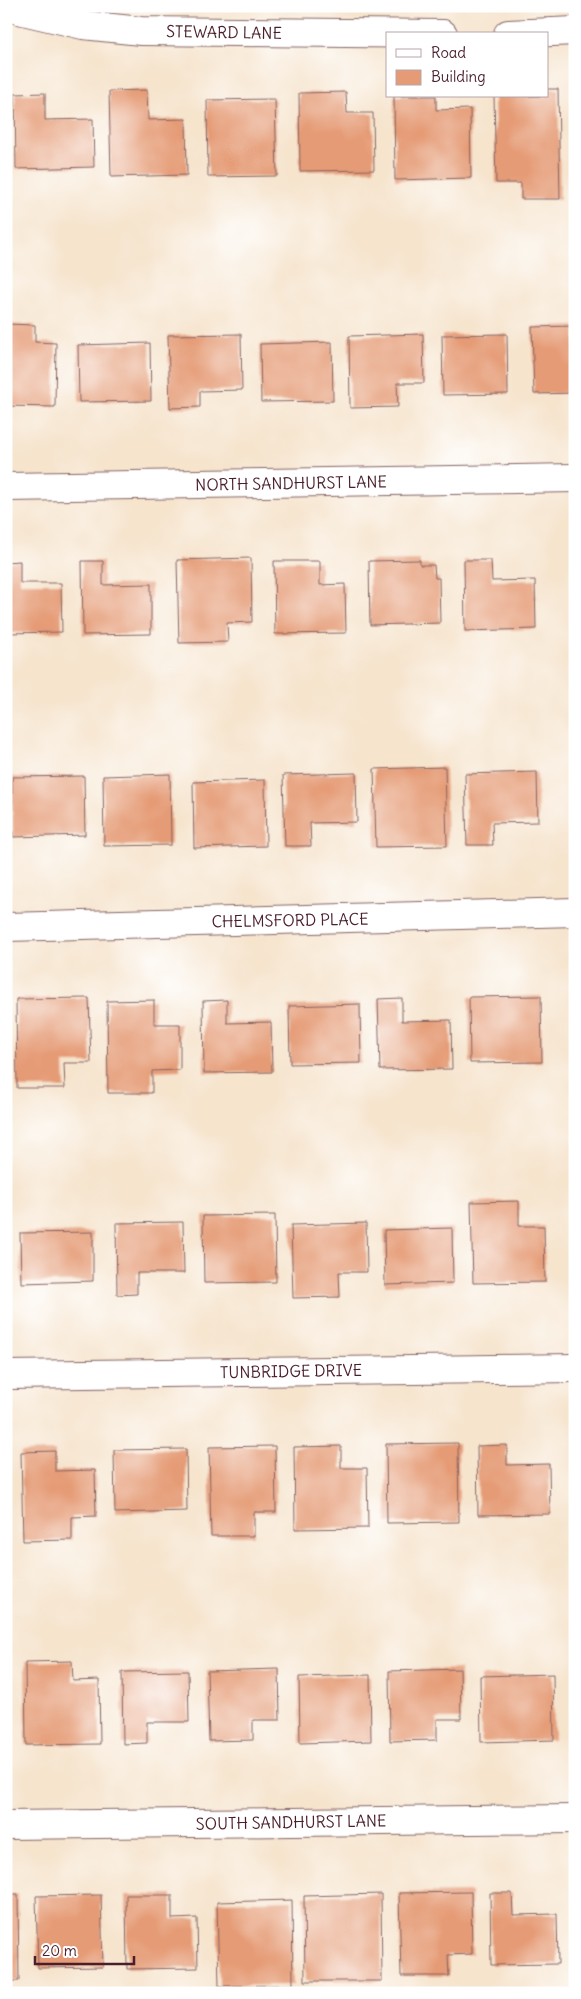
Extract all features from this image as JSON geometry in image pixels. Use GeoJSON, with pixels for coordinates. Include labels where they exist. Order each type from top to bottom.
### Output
{"type":"FeatureCollection","features":[{"type":"Feature","properties":{"kind":"street","name":"STEWARD LANE"},"geometry":{"type":"LineString","coordinates":[[6,7],[83,25],[141,31],[386,33]]}},
{"type":"Feature","properties":{"kind":"street"},"geometry":{"type":"LineString","coordinates":[[548,33],[575,32]]}},
{"type":"Feature","properties":{"kind":"street","name":"NORTH SANDHURST LANE"},"geometry":{"type":"LineString","coordinates":[[6,487],[575,478]]}},
{"type":"Feature","properties":{"kind":"street","name":"CHELMSFORD PLACE"},"geometry":{"type":"LineString","coordinates":[[6,927],[575,912]]}},
{"type":"Feature","properties":{"kind":"street","name":"TUNBRIDGE DRIVE"},"geometry":{"type":"LineString","coordinates":[[6,1374],[575,1368]]}},
{"type":"Feature","properties":{"kind":"street","name":"SOUTH SANDHURST LANE"},"geometry":{"type":"LineString","coordinates":[[6,1824],[575,1819]]}},
{"type":"Feature","properties":{"kind":"building"},"geometry":{"type":"Polygon","coordinates":[[[548,89],[558,89],[560,199],[521,199],[521,183],[496,183],[494,98],[548,98],[548,89]]]}},
{"type":"Feature","properties":{"kind":"building"},"geometry":{"type":"Polygon","coordinates":[[[147,90],[148,120],[186,119],[187,175],[111,177],[109,91],[147,90]]]}},
{"type":"Feature","properties":{"kind":"building"},"geometry":{"type":"Polygon","coordinates":[[[346,92],[347,113],[373,113],[374,170],[300,171],[299,93],[346,92]]]}},
{"type":"Feature","properties":{"kind":"building"},"geometry":{"type":"Polygon","coordinates":[[[45,93],[45,120],[93,119],[94,167],[16,169],[15,94],[45,93]]]}},
{"type":"Feature","properties":{"kind":"building"},"geometry":{"type":"Polygon","coordinates":[[[394,98],[436,98],[436,110],[470,109],[471,178],[395,180],[394,98]]]}},
{"type":"Feature","properties":{"kind":"building"},"geometry":{"type":"Polygon","coordinates":[[[275,99],[277,176],[208,177],[207,100],[275,99]]]}},
{"type":"Feature","properties":{"kind":"building"},"geometry":{"type":"Polygon","coordinates":[[[6,324],[35,325],[35,342],[56,343],[55,407],[6,406],[6,324]]]}},
{"type":"Feature","properties":{"kind":"building"},"geometry":{"type":"Polygon","coordinates":[[[575,326],[575,393],[534,394],[532,327],[575,326]]]}},
{"type":"Feature","properties":{"kind":"building"},"geometry":{"type":"Polygon","coordinates":[[[241,334],[242,390],[200,391],[200,407],[170,408],[168,335],[241,334]]]}},
{"type":"Feature","properties":{"kind":"building"},"geometry":{"type":"Polygon","coordinates":[[[423,334],[424,383],[397,383],[398,407],[350,408],[349,336],[423,334]]]}},
{"type":"Feature","properties":{"kind":"building"},"geometry":{"type":"Polygon","coordinates":[[[507,334],[508,394],[443,395],[442,335],[507,334]]]}},
{"type":"Feature","properties":{"kind":"building"},"geometry":{"type":"Polygon","coordinates":[[[332,342],[333,401],[261,402],[260,344],[332,342]]]}},
{"type":"Feature","properties":{"kind":"building"},"geometry":{"type":"Polygon","coordinates":[[[150,343],[151,401],[79,402],[78,345],[150,343]]]}},
{"type":"Feature","properties":{"kind":"building"},"geometry":{"type":"Polygon","coordinates":[[[251,558],[252,622],[227,623],[228,642],[179,643],[177,560],[251,558]]]}},
{"type":"Feature","properties":{"kind":"building"},"geometry":{"type":"Polygon","coordinates":[[[420,560],[420,565],[434,565],[435,578],[439,578],[440,623],[370,625],[369,561],[420,560]]]}},
{"type":"Feature","properties":{"kind":"building"},"geometry":{"type":"Polygon","coordinates":[[[464,560],[491,560],[492,581],[535,580],[536,629],[465,631],[464,560]]]}},
{"type":"Feature","properties":{"kind":"building"},"geometry":{"type":"Polygon","coordinates":[[[20,561],[20,583],[61,583],[62,632],[6,633],[6,562],[20,561]]]}},
{"type":"Feature","properties":{"kind":"building"},"geometry":{"type":"Polygon","coordinates":[[[82,561],[103,561],[103,585],[151,584],[151,634],[83,635],[82,561]]]}},
{"type":"Feature","properties":{"kind":"building"},"geometry":{"type":"Polygon","coordinates":[[[274,561],[320,561],[320,585],[345,584],[346,633],[275,634],[274,561]]]}},
{"type":"Feature","properties":{"kind":"building"},"geometry":{"type":"Polygon","coordinates":[[[445,767],[447,846],[376,847],[374,769],[445,767]]]}},
{"type":"Feature","properties":{"kind":"building"},"geometry":{"type":"Polygon","coordinates":[[[537,772],[538,822],[492,823],[493,845],[467,845],[465,774],[537,772]]]}},
{"type":"Feature","properties":{"kind":"building"},"geometry":{"type":"Polygon","coordinates":[[[356,773],[357,822],[310,823],[311,846],[285,846],[283,775],[356,773]]]}},
{"type":"Feature","properties":{"kind":"building"},"geometry":{"type":"Polygon","coordinates":[[[170,774],[171,845],[104,846],[103,776],[170,774]]]}},
{"type":"Feature","properties":{"kind":"building"},"geometry":{"type":"Polygon","coordinates":[[[84,776],[85,835],[13,837],[12,777],[84,776]]]}},
{"type":"Feature","properties":{"kind":"building"},"geometry":{"type":"Polygon","coordinates":[[[265,780],[266,846],[194,848],[193,782],[265,780]]]}},
{"type":"Feature","properties":{"kind":"building"},"geometry":{"type":"Polygon","coordinates":[[[541,996],[542,1062],[470,1063],[469,997],[541,996]]]}},
{"type":"Feature","properties":{"kind":"building"},"geometry":{"type":"Polygon","coordinates":[[[89,998],[91,1063],[64,1063],[65,1088],[17,1088],[16,999],[89,998]]]}},
{"type":"Feature","properties":{"kind":"building"},"geometry":{"type":"Polygon","coordinates":[[[402,998],[402,1021],[451,1020],[452,1069],[380,1070],[378,999],[402,998]]]}},
{"type":"Feature","properties":{"kind":"building"},"geometry":{"type":"Polygon","coordinates":[[[154,1000],[154,1024],[180,1024],[180,1070],[152,1071],[152,1093],[108,1093],[107,1001],[154,1000]]]}},
{"type":"Feature","properties":{"kind":"building"},"geometry":{"type":"Polygon","coordinates":[[[227,1000],[227,1023],[271,1022],[272,1072],[204,1073],[203,1001],[227,1000]]]}},
{"type":"Feature","properties":{"kind":"building"},"geometry":{"type":"Polygon","coordinates":[[[360,1004],[361,1063],[290,1064],[289,1006],[360,1004]]]}},
{"type":"Feature","properties":{"kind":"building"},"geometry":{"type":"Polygon","coordinates":[[[519,1201],[519,1226],[544,1226],[545,1282],[473,1283],[471,1202],[519,1201]]]}},
{"type":"Feature","properties":{"kind":"building"},"geometry":{"type":"Polygon","coordinates":[[[275,1215],[276,1282],[204,1283],[203,1216],[275,1215]]]}},
{"type":"Feature","properties":{"kind":"building"},"geometry":{"type":"Polygon","coordinates":[[[183,1222],[184,1273],[137,1273],[137,1294],[117,1295],[116,1223],[183,1222]]]}},
{"type":"Feature","properties":{"kind":"building"},"geometry":{"type":"Polygon","coordinates":[[[366,1223],[367,1272],[339,1272],[340,1297],[293,1298],[291,1225],[366,1223]]]}},
{"type":"Feature","properties":{"kind":"building"},"geometry":{"type":"Polygon","coordinates":[[[452,1228],[453,1283],[385,1285],[384,1230],[452,1228]]]}},
{"type":"Feature","properties":{"kind":"building"},"geometry":{"type":"Polygon","coordinates":[[[93,1232],[93,1281],[21,1283],[20,1233],[93,1232]]]}},
{"type":"Feature","properties":{"kind":"building"},"geometry":{"type":"Polygon","coordinates":[[[458,1443],[459,1522],[387,1523],[386,1444],[458,1443]]]}},
{"type":"Feature","properties":{"kind":"building"},"geometry":{"type":"Polygon","coordinates":[[[507,1445],[507,1465],[549,1464],[550,1514],[478,1515],[477,1446],[507,1445]]]}},
{"type":"Feature","properties":{"kind":"building"},"geometry":{"type":"Polygon","coordinates":[[[275,1446],[276,1512],[254,1512],[254,1536],[211,1536],[209,1447],[275,1446]]]}},
{"type":"Feature","properties":{"kind":"building"},"geometry":{"type":"Polygon","coordinates":[[[341,1446],[341,1468],[367,1468],[368,1528],[295,1529],[294,1447],[341,1446]]]}},
{"type":"Feature","properties":{"kind":"building"},"geometry":{"type":"Polygon","coordinates":[[[186,1449],[187,1511],[115,1513],[114,1450],[186,1449]]]}},
{"type":"Feature","properties":{"kind":"building"},"geometry":{"type":"Polygon","coordinates":[[[55,1451],[55,1471],[95,1470],[96,1516],[72,1517],[72,1540],[23,1541],[21,1452],[55,1451]]]}},
{"type":"Feature","properties":{"kind":"building"},"geometry":{"type":"Polygon","coordinates":[[[72,1661],[73,1681],[99,1680],[100,1744],[26,1745],[25,1662],[72,1661]]]}},
{"type":"Feature","properties":{"kind":"building"},"geometry":{"type":"Polygon","coordinates":[[[6,1669],[9,1669],[10,1719],[6,1719],[6,1669]]]}},
{"type":"Feature","properties":{"kind":"building"},"geometry":{"type":"Polygon","coordinates":[[[279,1669],[280,1720],[253,1720],[253,1740],[209,1741],[207,1671],[279,1669]]]}},
{"type":"Feature","properties":{"kind":"building"},"geometry":{"type":"Polygon","coordinates":[[[460,1669],[461,1719],[437,1719],[437,1740],[390,1741],[389,1671],[460,1669]]]}},
{"type":"Feature","properties":{"kind":"building"},"geometry":{"type":"Polygon","coordinates":[[[188,1671],[189,1722],[147,1722],[147,1743],[123,1744],[122,1672],[188,1671]]]}},
{"type":"Feature","properties":{"kind":"building"},"geometry":{"type":"Polygon","coordinates":[[[553,1674],[554,1740],[481,1742],[480,1676],[553,1674]]]}},
{"type":"Feature","properties":{"kind":"building"},"geometry":{"type":"Polygon","coordinates":[[[370,1675],[371,1741],[300,1743],[299,1677],[370,1675]]]}},
{"type":"Feature","properties":{"kind":"building"},"geometry":{"type":"Polygon","coordinates":[[[471,1892],[472,1954],[448,1955],[449,1976],[401,1976],[399,1893],[471,1892]]]}},
{"type":"Feature","properties":{"kind":"building"},"geometry":{"type":"Polygon","coordinates":[[[490,1893],[512,1893],[513,1915],[557,1914],[558,1964],[491,1965],[490,1893]]]}},
{"type":"Feature","properties":{"kind":"building"},"geometry":{"type":"Polygon","coordinates":[[[6,1894],[18,1894],[19,1981],[6,1981],[6,1894]]]}},
{"type":"Feature","properties":{"kind":"building"},"geometry":{"type":"Polygon","coordinates":[[[381,1894],[382,1981],[305,1981],[304,1896],[381,1894]]]}},
{"type":"Feature","properties":{"kind":"building"},"geometry":{"type":"Polygon","coordinates":[[[101,1895],[103,1967],[38,1968],[36,1896],[101,1895]]]}},
{"type":"Feature","properties":{"kind":"building"},"geometry":{"type":"Polygon","coordinates":[[[126,1895],[172,1895],[172,1919],[197,1918],[198,1968],[127,1969],[126,1895]]]}},
{"type":"Feature","properties":{"kind":"building"},"geometry":{"type":"Polygon","coordinates":[[[292,1900],[293,1985],[219,1986],[217,1902],[292,1900]]]}}]}
